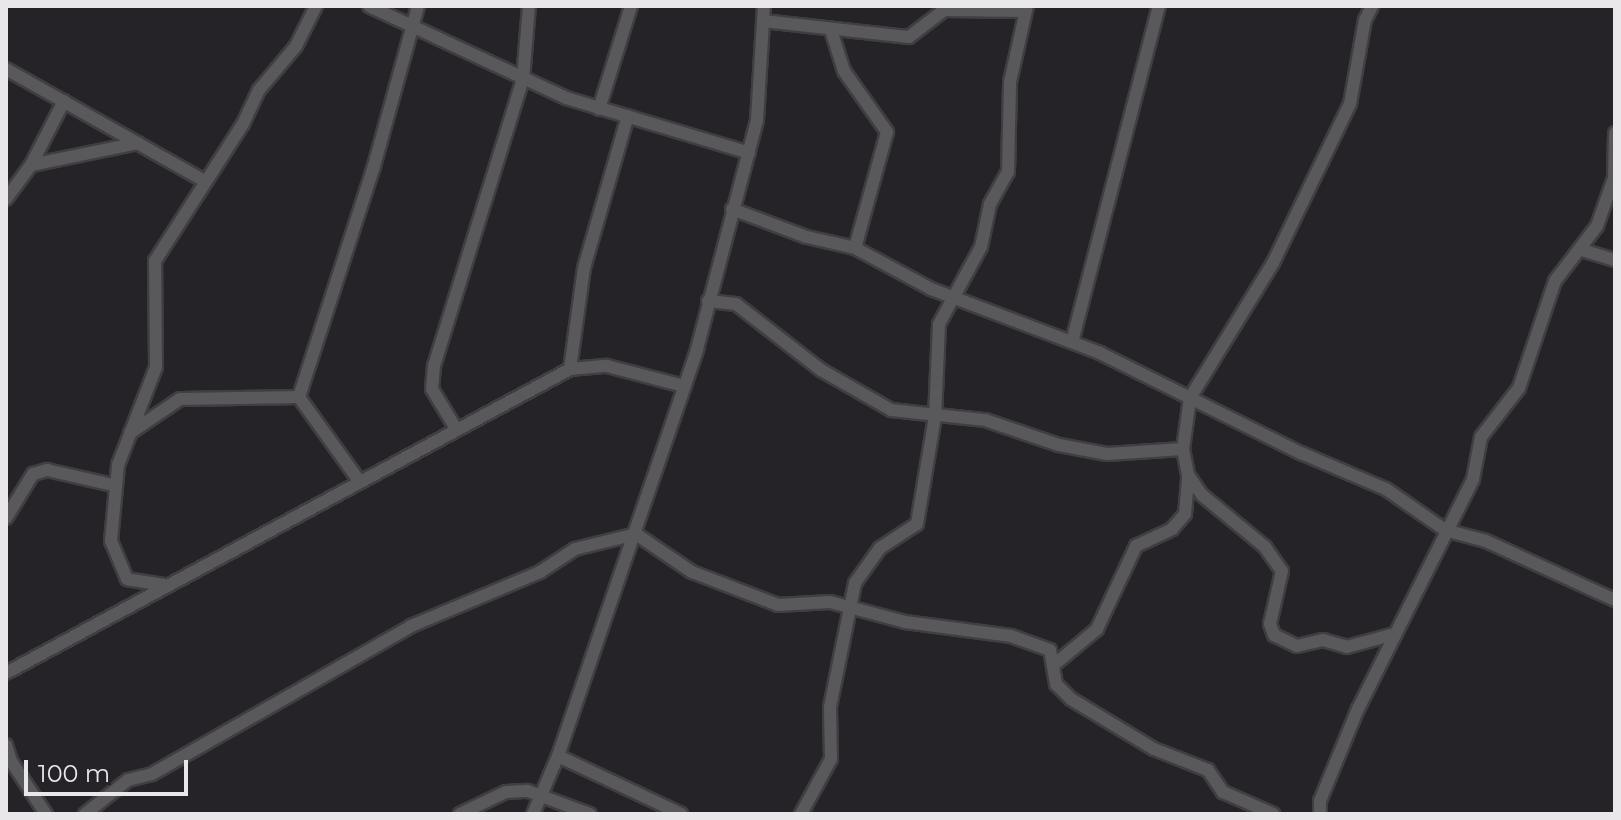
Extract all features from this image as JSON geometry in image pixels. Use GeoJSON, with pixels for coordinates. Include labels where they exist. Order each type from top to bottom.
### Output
{"type":"FeatureCollection","features":[{"type":"Feature","properties":{"kind":"street"},"geometry":{"type":"LineString","coordinates":[[164,585],[127,579],[118,567],[111,541],[113,485],[156,367],[155,261],[243,124],[259,90],[296,46],[316,6]]}},
{"type":"Feature","properties":{"kind":"street"},"geometry":{"type":"LineString","coordinates":[[369,6],[414,23],[523,79],[599,109],[749,153]]}},
{"type":"Feature","properties":{"kind":"street"},"geometry":{"type":"LineString","coordinates":[[299,397],[418,6]]}},
{"type":"Feature","properties":{"kind":"street"},"geometry":{"type":"LineString","coordinates":[[455,427],[432,389],[434,366],[523,79],[529,6]]}},
{"type":"Feature","properties":{"kind":"street"},"geometry":{"type":"LineString","coordinates":[[599,109],[631,6]]}},
{"type":"Feature","properties":{"kind":"street"},"geometry":{"type":"LineString","coordinates":[[533,814],[558,756],[590,649],[636,534],[657,453],[684,386],[757,120],[764,6]]}},
{"type":"Feature","properties":{"kind":"street"},"geometry":{"type":"LineString","coordinates":[[1072,342],[1159,6]]}},
{"type":"Feature","properties":{"kind":"street"},"geometry":{"type":"LineString","coordinates":[[1055,664],[1097,629],[1136,546],[1172,529],[1185,514],[1188,475],[1183,449],[1190,398],[1273,263],[1350,104],[1365,20],[1372,6]]}},
{"type":"Feature","properties":{"kind":"street"},"geometry":{"type":"LineString","coordinates":[[763,21],[909,37],[944,10],[1025,8],[1010,82],[1008,172],[993,197],[981,247],[939,324],[935,417],[917,524],[880,548],[855,583],[830,707],[831,759],[814,798],[801,814]]}},
{"type":"Feature","properties":{"kind":"street"},"geometry":{"type":"LineString","coordinates":[[831,30],[844,71],[887,132],[855,248]]}},
{"type":"Feature","properties":{"kind":"street"},"geometry":{"type":"LineString","coordinates":[[6,69],[205,181]]}},
{"type":"Feature","properties":{"kind":"street"},"geometry":{"type":"LineString","coordinates":[[6,199],[31,165],[64,101]]}},
{"type":"Feature","properties":{"kind":"street"},"geometry":{"type":"LineString","coordinates":[[570,369],[587,255],[628,116]]}},
{"type":"Feature","properties":{"kind":"street"},"geometry":{"type":"LineString","coordinates":[[1320,814],[1329,777],[1445,530],[1473,479],[1481,437],[1519,388],[1555,281],[1582,250],[1597,226],[1614,178],[1615,133]]}},
{"type":"Feature","properties":{"kind":"street"},"geometry":{"type":"LineString","coordinates":[[31,165],[138,143]]}},
{"type":"Feature","properties":{"kind":"street"},"geometry":{"type":"LineString","coordinates":[[732,209],[797,234],[855,248],[896,273],[1072,342],[1386,489],[1445,530],[1486,541],[1615,600]]}},
{"type":"Feature","properties":{"kind":"street"},"geometry":{"type":"LineString","coordinates":[[1582,250],[1615,260]]}},
{"type":"Feature","properties":{"kind":"street"},"geometry":{"type":"LineString","coordinates":[[708,301],[736,304],[821,370],[891,410],[985,420],[1059,445],[1107,454],[1183,449]]}},
{"type":"Feature","properties":{"kind":"street"},"geometry":{"type":"LineString","coordinates":[[6,673],[164,585],[360,482],[455,427],[570,369],[607,366],[684,386]]}},
{"type":"Feature","properties":{"kind":"street"},"geometry":{"type":"LineString","coordinates":[[129,435],[180,399],[299,397]]}},
{"type":"Feature","properties":{"kind":"street"},"geometry":{"type":"LineString","coordinates":[[299,397],[360,482]]}},
{"type":"Feature","properties":{"kind":"street"},"geometry":{"type":"LineString","coordinates":[[6,518],[33,474],[47,470],[113,485]]}},
{"type":"Feature","properties":{"kind":"street"},"geometry":{"type":"LineString","coordinates":[[1188,475],[1215,510],[1265,547],[1282,571],[1270,624],[1278,639],[1297,646],[1323,640],[1347,647],[1395,634]]}},
{"type":"Feature","properties":{"kind":"street"},"geometry":{"type":"LineString","coordinates":[[6,488],[18,496]]}},
{"type":"Feature","properties":{"kind":"street"},"geometry":{"type":"LineString","coordinates":[[85,814],[128,780],[152,774],[411,626],[540,572],[575,549],[636,534],[692,572],[766,602],[787,606],[818,601],[1024,639],[1050,650],[1055,664],[1056,684],[1071,699],[1154,749],[1208,770],[1223,792],[1273,814]]}},
{"type":"Feature","properties":{"kind":"street"},"geometry":{"type":"LineString","coordinates":[[6,745],[11,761],[46,814]]}},
{"type":"Feature","properties":{"kind":"street"},"geometry":{"type":"LineString","coordinates":[[558,756],[681,814]]}},
{"type":"Feature","properties":{"kind":"street"},"geometry":{"type":"LineString","coordinates":[[460,814],[506,792],[541,793],[590,814]]}}]}
